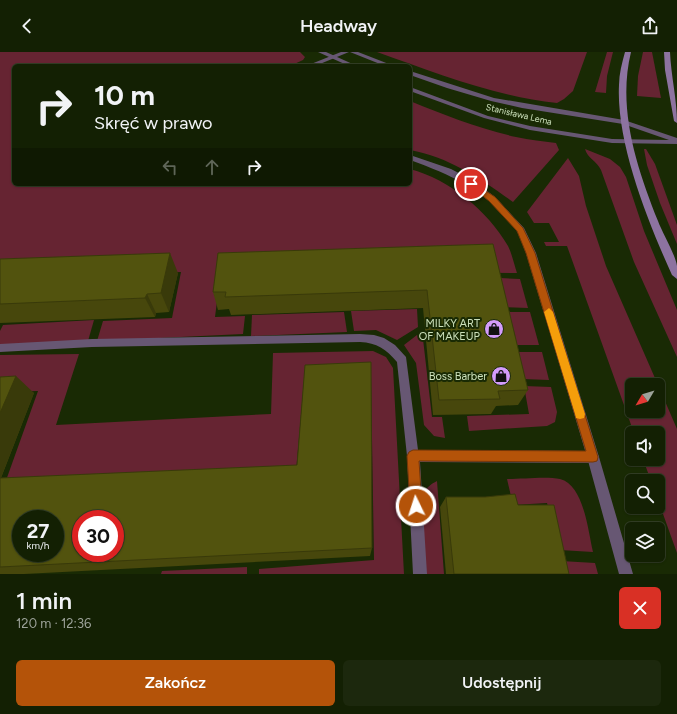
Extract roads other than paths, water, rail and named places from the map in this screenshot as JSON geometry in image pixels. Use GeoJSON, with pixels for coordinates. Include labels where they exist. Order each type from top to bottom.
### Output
{"type":"FeatureCollection","features":[{"type":"Feature","properties":{"kind":"main road"},"geometry":{"type":"LineString","coordinates":[[628,52],[623,75],[622,101],[628,142],[646,200],[677,275]]}},
{"type":"Feature","properties":{"kind":"main road"},"geometry":{"type":"LineString","coordinates":[[667,52],[668,70],[677,121]]}},
{"type":"Feature","properties":{"kind":"street"},"geometry":{"type":"LineString","coordinates":[[321,52],[349,64]]}},
{"type":"Feature","properties":{"kind":"street"},"geometry":{"type":"LineString","coordinates":[[314,64],[346,52]]}},
{"type":"Feature","properties":{"kind":"street"},"geometry":{"type":"LineString","coordinates":[[353,52],[386,64]]}},
{"type":"Feature","properties":{"kind":"street"},"geometry":{"type":"LineString","coordinates":[[412,74],[473,95],[535,108],[624,122],[677,141]]}},
{"type":"Feature","properties":{"kind":"street","name":"Stanisława Lema"},"geometry":{"type":"LineString","coordinates":[[412,90],[486,117],[508,123],[590,138],[628,142],[677,141]]}},
{"type":"Feature","properties":{"kind":"street"},"geometry":{"type":"LineString","coordinates":[[412,158],[448,171],[471,184],[492,199],[521,230],[531,253],[593,457],[626,574]]}},
{"type":"Feature","properties":{"kind":"street"},"geometry":{"type":"LineString","coordinates":[[0,348],[92,344],[352,338],[379,340],[392,349],[402,360],[413,456],[420,574]]}},
{"type":"Feature","properties":{"kind":"street"},"geometry":{"type":"LineString","coordinates":[[413,456],[593,457]]}},
{"type":"Feature","properties":{"kind":"place","name":"MILKY ART OF MAKEUP"},"geometry":{"type":"Point","coordinates":[494,329]}},
{"type":"Feature","properties":{"kind":"place","name":"Boss Barber"},"geometry":{"type":"Point","coordinates":[501,376]}}]}
